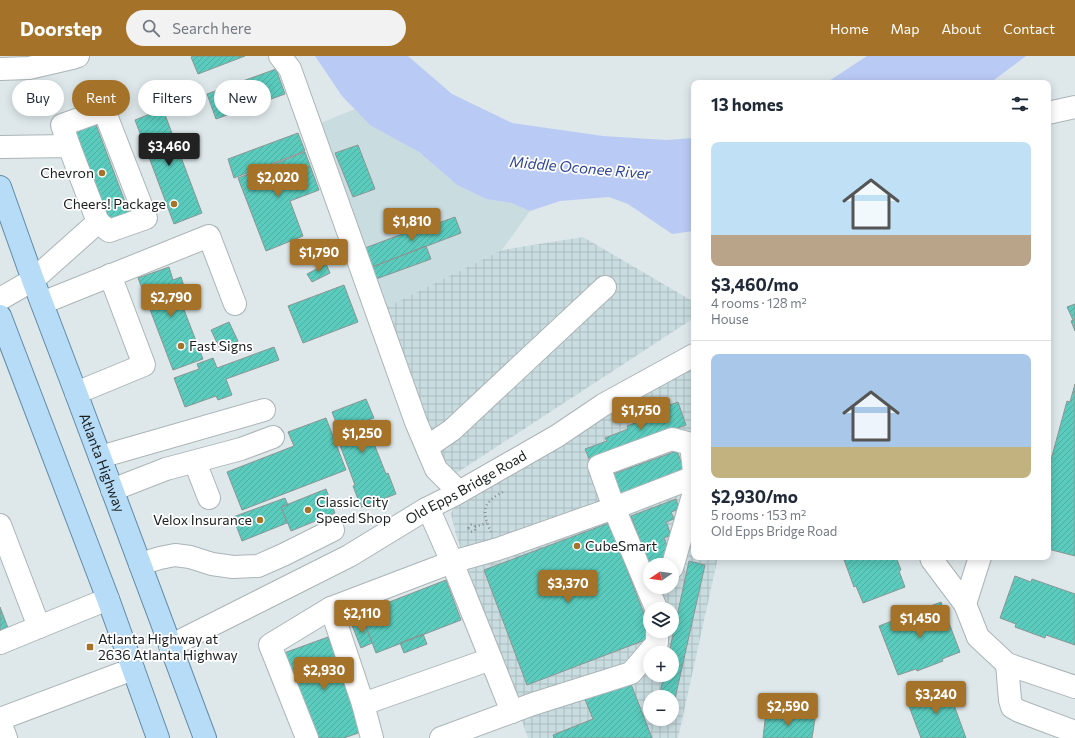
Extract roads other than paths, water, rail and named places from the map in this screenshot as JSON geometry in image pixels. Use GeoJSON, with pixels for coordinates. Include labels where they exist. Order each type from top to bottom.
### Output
{"type":"FeatureCollection","features":[{"type":"Feature","properties":{"kind":"main road","name":"Atlanta Highway"},"geometry":{"type":"LineString","coordinates":[[0,187],[33,280],[204,738]]}},
{"type":"Feature","properties":{"kind":"main road"},"geometry":{"type":"LineString","coordinates":[[0,316],[108,599],[158,738]]}},
{"type":"Feature","properties":{"kind":"street"},"geometry":{"type":"LineString","coordinates":[[1,56],[0,67],[29,68],[78,56]]}},
{"type":"Feature","properties":{"kind":"street"},"geometry":{"type":"LineString","coordinates":[[280,56],[290,69],[416,422],[436,469],[459,492]]}},
{"type":"Feature","properties":{"kind":"street"},"geometry":{"type":"LineString","coordinates":[[1051,112],[1075,107]]}},
{"type":"Feature","properties":{"kind":"street"},"geometry":{"type":"LineString","coordinates":[[104,110],[146,218],[109,231],[98,222],[69,146],[62,125],[104,110]]}},
{"type":"Feature","properties":{"kind":"street"},"geometry":{"type":"LineString","coordinates":[[0,147],[69,146]]}},
{"type":"Feature","properties":{"kind":"street"},"geometry":{"type":"LineString","coordinates":[[0,299],[33,280],[98,222]]}},
{"type":"Feature","properties":{"kind":"street"},"geometry":{"type":"LineString","coordinates":[[42,303],[209,236],[235,304]]}},
{"type":"Feature","properties":{"kind":"street"},"geometry":{"type":"LineString","coordinates":[[76,393],[144,365],[110,275]]}},
{"type":"Feature","properties":{"kind":"street"},"geometry":{"type":"LineString","coordinates":[[427,447],[452,430],[605,287]]}},
{"type":"Feature","properties":{"kind":"street","name":"Old Epps Bridge Road"},"geometry":{"type":"LineString","coordinates":[[170,646],[349,556],[426,509],[459,492],[557,436],[603,405],[691,357]]}},
{"type":"Feature","properties":{"kind":"street"},"geometry":{"type":"LineString","coordinates":[[100,457],[264,410]]}},
{"type":"Feature","properties":{"kind":"street"},"geometry":{"type":"LineString","coordinates":[[112,490],[166,469],[240,449],[274,436]]}},
{"type":"Feature","properties":{"kind":"street"},"geometry":{"type":"LineString","coordinates":[[653,602],[614,508],[599,466],[672,439],[690,444],[691,451]]}},
{"type":"Feature","properties":{"kind":"street"},"geometry":{"type":"LineString","coordinates":[[195,462],[209,498]]}},
{"type":"Feature","properties":{"kind":"street"},"geometry":{"type":"LineString","coordinates":[[307,738],[270,645],[331,608],[452,562],[498,549],[614,508],[691,478]]}},
{"type":"Feature","properties":{"kind":"street"},"geometry":{"type":"LineString","coordinates":[[675,558],[691,502]]}},
{"type":"Feature","properties":{"kind":"street"},"geometry":{"type":"LineString","coordinates":[[426,509],[433,519],[452,562],[512,712]]}},
{"type":"Feature","properties":{"kind":"street"},"geometry":{"type":"LineString","coordinates":[[0,525],[39,627]]}},
{"type":"Feature","properties":{"kind":"street"},"geometry":{"type":"LineString","coordinates":[[140,564],[175,555],[190,557],[212,564],[233,567],[258,566],[333,530]]}},
{"type":"Feature","properties":{"kind":"street"},"geometry":{"type":"LineString","coordinates":[[932,560],[965,604],[978,637],[1007,664],[1075,686]]}},
{"type":"Feature","properties":{"kind":"street"},"geometry":{"type":"LineString","coordinates":[[965,604],[979,560]]}},
{"type":"Feature","properties":{"kind":"street"},"geometry":{"type":"LineString","coordinates":[[265,562],[279,591]]}},
{"type":"Feature","properties":{"kind":"street"},"geometry":{"type":"LineString","coordinates":[[0,643],[108,599]]}},
{"type":"Feature","properties":{"kind":"street"},"geometry":{"type":"LineString","coordinates":[[331,608],[363,704],[372,738]]}},
{"type":"Feature","properties":{"kind":"street"},"geometry":{"type":"LineString","coordinates":[[441,738],[533,704],[631,673],[658,643],[658,638]]}},
{"type":"Feature","properties":{"kind":"street"},"geometry":{"type":"LineString","coordinates":[[363,704],[491,659]]}},
{"type":"Feature","properties":{"kind":"street"},"geometry":{"type":"LineString","coordinates":[[1007,664],[1012,707],[1075,732]]}},
{"type":"Feature","properties":{"kind":"street"},"geometry":{"type":"LineString","coordinates":[[0,719],[133,669]]}},
{"type":"Feature","properties":{"kind":"street"},"geometry":{"type":"LineString","coordinates":[[0,722],[6,738]]}},
{"type":"Feature","properties":{"kind":"water","name":"Middle Oconee River"},"geometry":{"type":"Polygon","coordinates":[[[315,56],[408,56],[452,94],[512,123],[603,136],[666,140],[691,138],[691,231],[672,234],[628,204],[609,197],[560,201],[530,211],[511,203],[486,199],[457,185],[419,152],[370,125],[342,96],[315,56]]]}},
{"type":"Feature","properties":{"kind":"water"},"geometry":{"type":"Polygon","coordinates":[[[867,56],[1026,56],[994,80],[831,80],[867,56]]]}},
{"type":"Feature","properties":{"kind":"place","name":"Chevron"},"geometry":{"type":"Point","coordinates":[102,173]}},
{"type":"Feature","properties":{"kind":"place","name":"Cheers! Package"},"geometry":{"type":"Point","coordinates":[174,204]}},
{"type":"Feature","properties":{"kind":"place","name":"Fast Signs"},"geometry":{"type":"Point","coordinates":[181,346]}},
{"type":"Feature","properties":{"kind":"place","name":"Classic City Speed Shop"},"geometry":{"type":"Point","coordinates":[308,510]}},
{"type":"Feature","properties":{"kind":"place","name":"Velox Insurance"},"geometry":{"type":"Point","coordinates":[260,520]}},
{"type":"Feature","properties":{"kind":"place","name":"CubeSmart"},"geometry":{"type":"Point","coordinates":[577,546]}},
{"type":"Feature","properties":{"kind":"place","name":"Atlanta Highway at 2636 Atlanta Highway"},"geometry":{"type":"Point","coordinates":[90,647]}}]}
